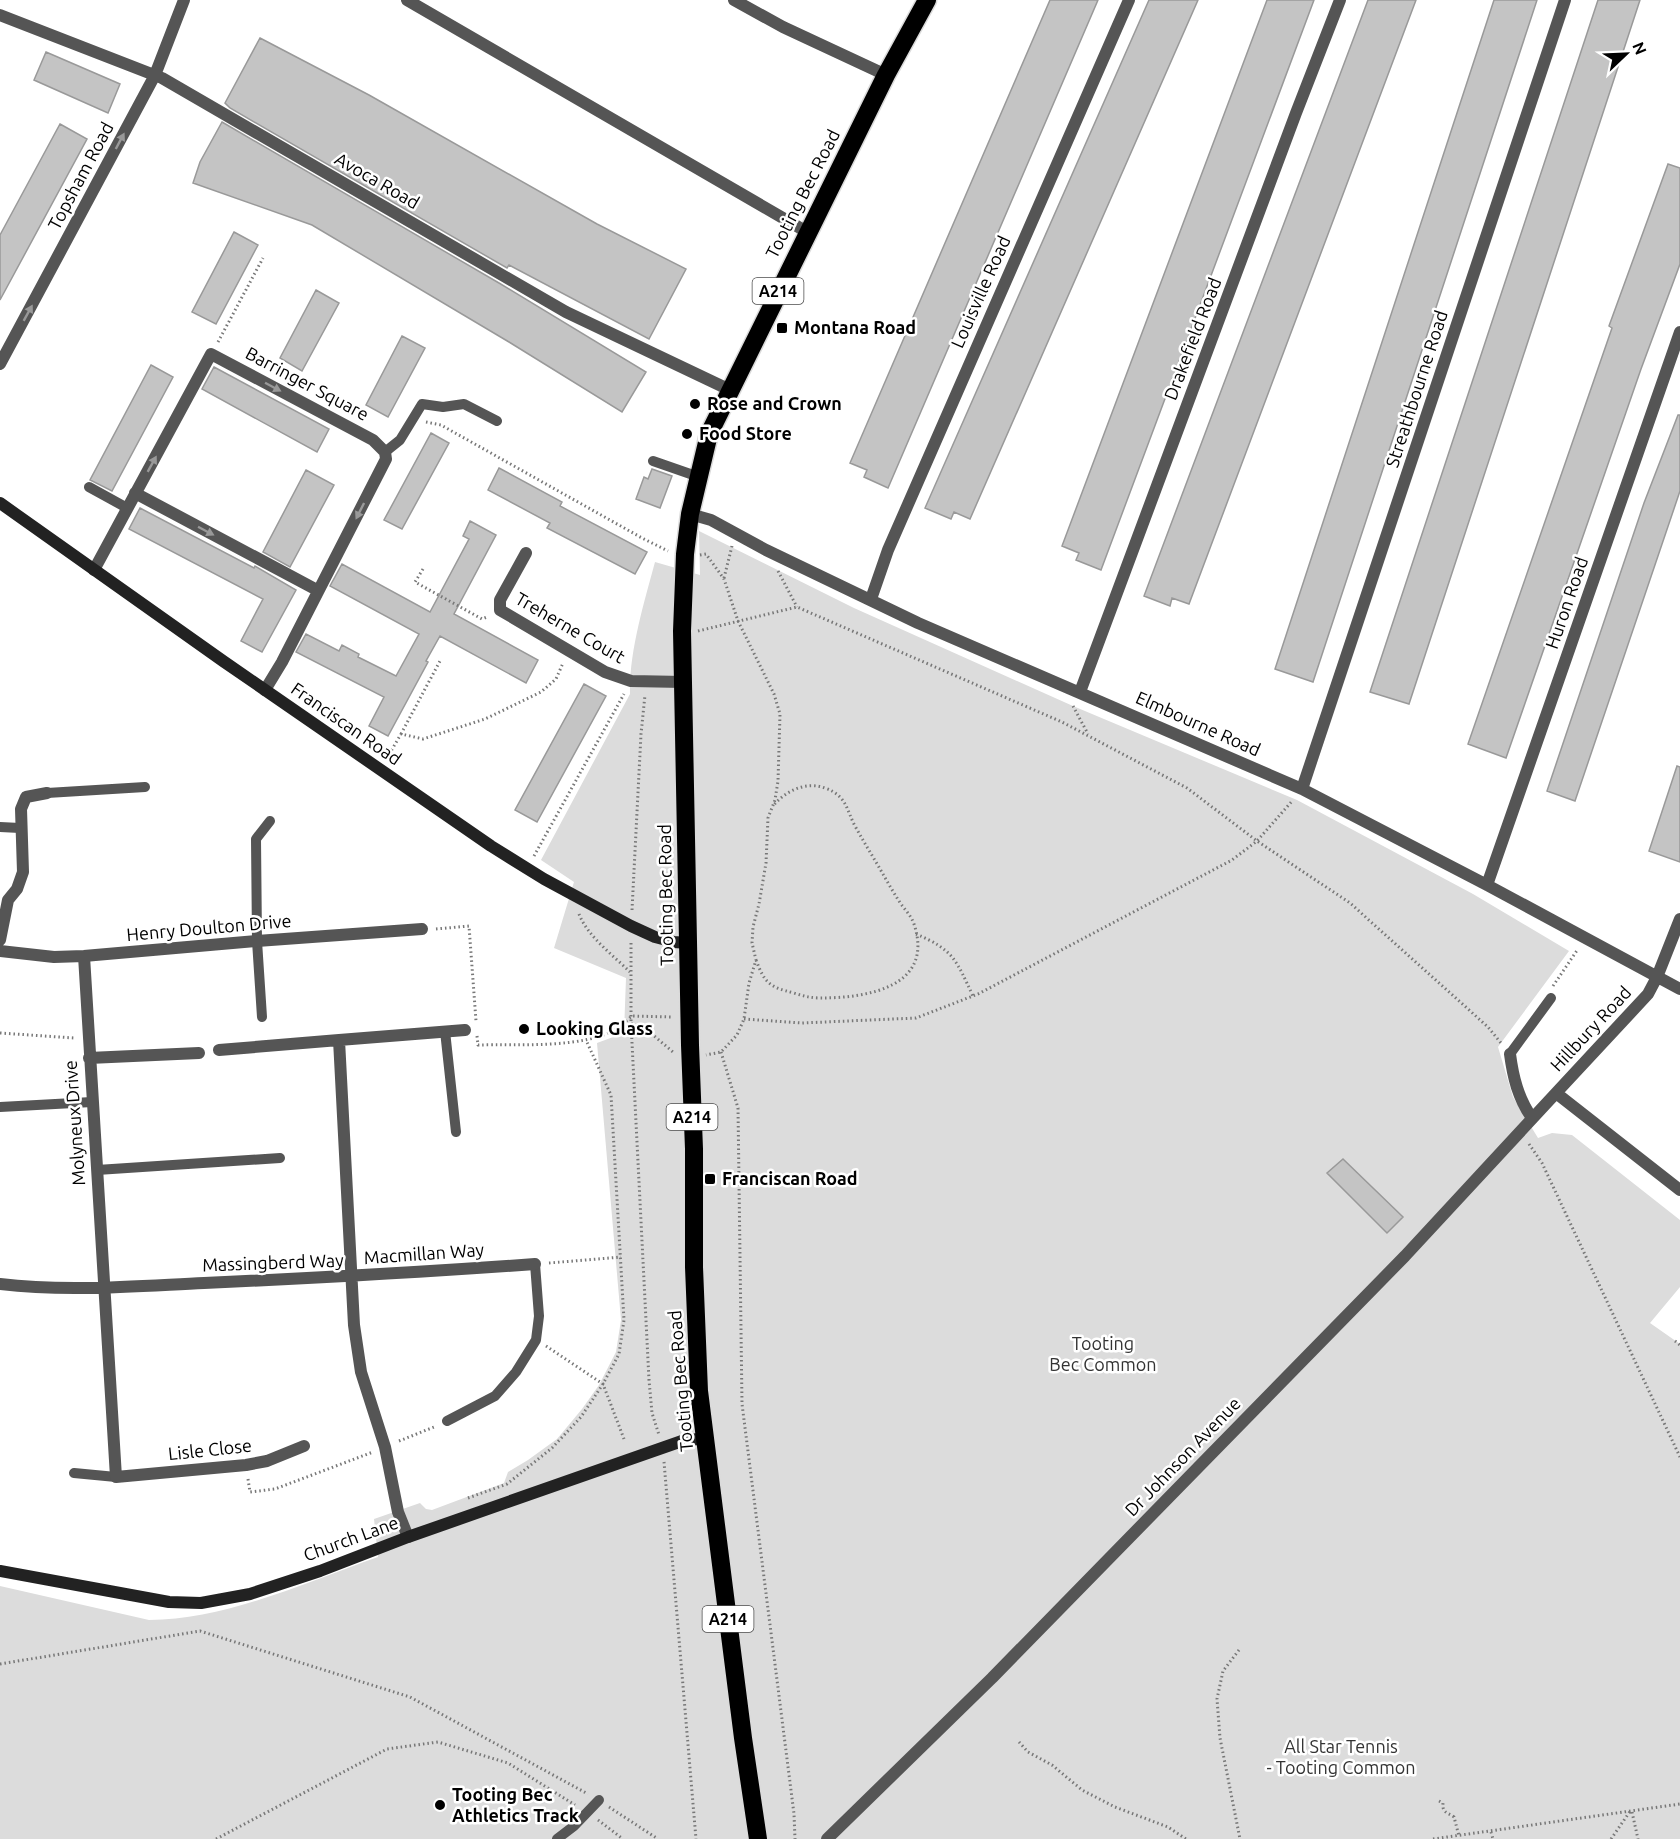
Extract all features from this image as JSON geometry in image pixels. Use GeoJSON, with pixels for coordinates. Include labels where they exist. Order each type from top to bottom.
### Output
{"type":"FeatureCollection","features":[{"type":"Feature","properties":{"kind":"highway","name":"Tooting Bec Road"},"geometry":{"type":"LineString","coordinates":[[758,1839],[699,1391],[694,1267],[694,1149],[682,631],[684,560],[690,514],[709,434],[807,232],[886,75],[927,0]]}},
{"type":"Feature","properties":{"kind":"street","name":"Topsham Road"},"geometry":{"type":"LineString","coordinates":[[0,364],[155,75],[184,0]]}},
{"type":"Feature","properties":{"kind":"street"},"geometry":{"type":"LineString","coordinates":[[407,0],[807,232]]}},
{"type":"Feature","properties":{"kind":"street"},"geometry":{"type":"LineString","coordinates":[[734,0],[783,27],[886,75]]}},
{"type":"Feature","properties":{"kind":"street","name":"Louisville Road"},"geometry":{"type":"LineString","coordinates":[[870,599],[888,550],[1129,0]]}},
{"type":"Feature","properties":{"kind":"street","name":"Drakefield Road"},"geometry":{"type":"LineString","coordinates":[[1080,692],[1340,0]]}},
{"type":"Feature","properties":{"kind":"street","name":"Streathbourne Road"},"geometry":{"type":"LineString","coordinates":[[1302,789],[1565,0]]}},
{"type":"Feature","properties":{"kind":"street","name":"Avoca Road"},"geometry":{"type":"LineString","coordinates":[[0,15],[155,75],[566,312],[730,390]]}},
{"type":"Feature","properties":{"kind":"street","name":"Huron Road"},"geometry":{"type":"LineString","coordinates":[[1486,885],[1680,332]]}},
{"type":"Feature","properties":{"kind":"street"},"geometry":{"type":"LineString","coordinates":[[94,570],[211,354]]}},
{"type":"Feature","properties":{"kind":"street","name":"Barringer Square"},"geometry":{"type":"LineString","coordinates":[[211,354],[373,440],[385,452]]}},
{"type":"Feature","properties":{"kind":"street"},"geometry":{"type":"LineString","coordinates":[[265,690],[282,662],[381,469],[386,459],[385,452]]}},
{"type":"Feature","properties":{"kind":"street"},"geometry":{"type":"LineString","coordinates":[[135,494],[317,590]]}},
{"type":"Feature","properties":{"kind":"street","name":"Franciscan Road"},"geometry":{"type":"LineString","coordinates":[[0,503],[491,846],[578,897],[655,937],[688,943]]}},
{"type":"Feature","properties":{"kind":"street","name":"Elmbourne Road"},"geometry":{"type":"LineString","coordinates":[[690,514],[711,520],[766,550],[918,623],[1302,789],[1680,989]]}},
{"type":"Feature","properties":{"kind":"street","name":"Treherne Court"},"geometry":{"type":"LineString","coordinates":[[526,553],[500,600],[500,610],[605,672],[631,681],[683,682]]}},
{"type":"Feature","properties":{"kind":"street"},"geometry":{"type":"LineString","coordinates":[[0,940],[8,900],[17,889],[23,872],[21,809],[26,797],[47,793]]}},
{"type":"Feature","properties":{"kind":"street","name":"Hillbury Road"},"geometry":{"type":"LineString","coordinates":[[1680,919],[1648,994],[1556,1092],[1680,1190]]}},
{"type":"Feature","properties":{"kind":"street","name":"Henry Doulton Drive"},"geometry":{"type":"LineString","coordinates":[[0,951],[54,957],[84,956],[422,930]]}},
{"type":"Feature","properties":{"kind":"street","name":"Molyneux Drive"},"geometry":{"type":"LineString","coordinates":[[84,956],[103,1287]]}},
{"type":"Feature","properties":{"kind":"street"},"geometry":{"type":"LineString","coordinates":[[219,1050],[465,1030]]}},
{"type":"Feature","properties":{"kind":"street","name":"Macmillan Way"},"geometry":{"type":"LineString","coordinates":[[339,1040],[352,1276],[535,1264]]}},
{"type":"Feature","properties":{"kind":"street"},"geometry":{"type":"LineString","coordinates":[[89,1058],[199,1053]]}},
{"type":"Feature","properties":{"kind":"street"},"geometry":{"type":"LineString","coordinates":[[1510,1054],[1514,1082],[1523,1106],[1532,1118]]}},
{"type":"Feature","properties":{"kind":"street","name":"Dr Johnson Avenue"},"geometry":{"type":"LineString","coordinates":[[827,1839],[992,1678],[1388,1273],[1556,1092]]}},
{"type":"Feature","properties":{"kind":"street","name":"Massingberd Way"},"geometry":{"type":"LineString","coordinates":[[0,1284],[21,1287],[103,1287],[352,1276],[354,1325],[361,1372],[385,1447],[398,1512],[408,1537]]}},
{"type":"Feature","properties":{"kind":"street"},"geometry":{"type":"LineString","coordinates":[[103,1287],[116,1477]]}},
{"type":"Feature","properties":{"kind":"street","name":"Church Lane"},"geometry":{"type":"LineString","coordinates":[[0,1571],[169,1602],[201,1603],[250,1594],[682,1441],[705,1438]]}},
{"type":"Feature","properties":{"kind":"street","name":"Lisle Close"},"geometry":{"type":"LineString","coordinates":[[116,1477],[246,1465],[267,1461],[304,1446]]}},
{"type":"Feature","properties":{"kind":"lane"},"geometry":{"type":"LineString","coordinates":[[385,452],[400,440],[422,404],[443,407],[464,404],[496,421]]}},
{"type":"Feature","properties":{"kind":"lane"},"geometry":{"type":"LineString","coordinates":[[652,461],[699,477]]}},
{"type":"Feature","properties":{"kind":"lane"},"geometry":{"type":"LineString","coordinates":[[89,487],[127,508]]}},
{"type":"Feature","properties":{"kind":"lane"},"geometry":{"type":"LineString","coordinates":[[47,793],[145,787]]}},
{"type":"Feature","properties":{"kind":"lane"},"geometry":{"type":"LineString","coordinates":[[262,1017],[257,941],[256,839],[270,821]]}},
{"type":"Feature","properties":{"kind":"lane"},"geometry":{"type":"LineString","coordinates":[[0,826],[20,828]]}},
{"type":"Feature","properties":{"kind":"lane"},"geometry":{"type":"LineString","coordinates":[[1510,1054],[1551,998]]}},
{"type":"Feature","properties":{"kind":"lane"},"geometry":{"type":"LineString","coordinates":[[445,1030],[456,1132]]}},
{"type":"Feature","properties":{"kind":"lane"},"geometry":{"type":"LineString","coordinates":[[0,1107],[92,1102]]}},
{"type":"Feature","properties":{"kind":"lane"},"geometry":{"type":"LineString","coordinates":[[97,1170],[280,1158]]}},
{"type":"Feature","properties":{"kind":"lane"},"geometry":{"type":"LineString","coordinates":[[447,1421],[495,1396],[516,1372],[536,1340],[539,1316],[535,1264]]}},
{"type":"Feature","properties":{"kind":"lane","name":"Lisle Close"},"geometry":{"type":"LineString","coordinates":[[74,1473],[116,1477]]}},
{"type":"Feature","properties":{"kind":"lane"},"geometry":{"type":"LineString","coordinates":[[557,1839],[574,1826],[599,1800]]}},
{"type":"Feature","properties":{"kind":"path"},"geometry":{"type":"LineString","coordinates":[[211,354],[262,258]]}},
{"type":"Feature","properties":{"kind":"path"},"geometry":{"type":"LineString","coordinates":[[412,419],[441,425],[665,550]]}},
{"type":"Feature","properties":{"kind":"path"},"geometry":{"type":"LineString","coordinates":[[724,579],[736,533]]}},
{"type":"Feature","properties":{"kind":"path"},"geometry":{"type":"LineString","coordinates":[[766,550],[797,607]]}},
{"type":"Feature","properties":{"kind":"path"},"geometry":{"type":"LineString","coordinates":[[706,555],[724,579],[738,621],[774,694],[780,714],[778,781],[768,818],[766,863],[753,927],[752,944],[756,960],[764,977],[774,989],[809,998],[856,996],[875,992],[900,982],[907,976],[917,958],[913,922],[865,843],[843,800],[824,788],[811,786],[788,792],[772,808]]}},
{"type":"Feature","properties":{"kind":"path"},"geometry":{"type":"LineString","coordinates":[[423,569],[415,582],[482,619],[500,610]]}},
{"type":"Feature","properties":{"kind":"path"},"geometry":{"type":"LineString","coordinates":[[698,631],[797,607],[1088,735],[1186,788],[1257,842],[1350,903],[1488,1027],[1510,1054]]}},
{"type":"Feature","properties":{"kind":"path"},"geometry":{"type":"LineString","coordinates":[[401,734],[423,739],[485,719],[524,702],[541,692],[556,679],[569,650]]}},
{"type":"Feature","properties":{"kind":"path"},"geometry":{"type":"LineString","coordinates":[[380,770],[440,661]]}},
{"type":"Feature","properties":{"kind":"path"},"geometry":{"type":"LineString","coordinates":[[528,868],[631,681]]}},
{"type":"Feature","properties":{"kind":"path"},"geometry":{"type":"LineString","coordinates":[[632,914],[645,689]]}},
{"type":"Feature","properties":{"kind":"path"},"geometry":{"type":"LineString","coordinates":[[1072,706],[1088,735]]}},
{"type":"Feature","properties":{"kind":"path"},"geometry":{"type":"LineString","coordinates":[[744,1019],[802,1023],[916,1018],[973,996],[1232,860],[1257,842],[1302,789]]}},
{"type":"Feature","properties":{"kind":"path"},"geometry":{"type":"LineString","coordinates":[[578,897],[579,916],[601,944],[631,973]]}},
{"type":"Feature","properties":{"kind":"path"},"geometry":{"type":"LineString","coordinates":[[422,930],[469,926],[478,1045],[586,1040],[616,1029],[632,1016],[672,1017]]}},
{"type":"Feature","properties":{"kind":"path"},"geometry":{"type":"LineString","coordinates":[[916,934],[949,951],[973,996]]}},
{"type":"Feature","properties":{"kind":"path"},"geometry":{"type":"LineString","coordinates":[[631,938],[631,1023],[648,1380],[652,1413],[663,1448],[696,1839]]}},
{"type":"Feature","properties":{"kind":"path"},"geometry":{"type":"LineString","coordinates":[[1551,998],[1549,992],[1584,939]]}},
{"type":"Feature","properties":{"kind":"path"},"geometry":{"type":"LineString","coordinates":[[702,1056],[721,1052],[737,1035],[744,1019],[749,983],[756,960]]}},
{"type":"Feature","properties":{"kind":"path"},"geometry":{"type":"LineString","coordinates":[[631,1023],[653,1035],[673,1052]]}},
{"type":"Feature","properties":{"kind":"path"},"geometry":{"type":"LineString","coordinates":[[0,1034],[88,1039]]}},
{"type":"Feature","properties":{"kind":"path"},"geometry":{"type":"LineString","coordinates":[[459,1502],[507,1484],[543,1455],[581,1417],[619,1354],[624,1320],[611,1095],[586,1040]]}},
{"type":"Feature","properties":{"kind":"path"},"geometry":{"type":"LineString","coordinates":[[721,1052],[738,1108],[742,1404],[794,1814],[795,1839]]}},
{"type":"Feature","properties":{"kind":"path"},"geometry":{"type":"LineString","coordinates":[[1520,1130],[1542,1163],[1680,1457]]}},
{"type":"Feature","properties":{"kind":"path"},"geometry":{"type":"LineString","coordinates":[[535,1264],[621,1257]]}},
{"type":"Feature","properties":{"kind":"path"},"geometry":{"type":"LineString","coordinates":[[536,1340],[603,1384],[624,1439]]}},
{"type":"Feature","properties":{"kind":"path"},"geometry":{"type":"LineString","coordinates":[[1675,1341],[1680,1345]]}},
{"type":"Feature","properties":{"kind":"path"},"geometry":{"type":"LineString","coordinates":[[246,1465],[250,1492],[275,1488],[447,1421]]}},
{"type":"Feature","properties":{"kind":"path"},"geometry":{"type":"LineString","coordinates":[[0,1664],[200,1631],[410,1697],[599,1800],[658,1839]]}},
{"type":"Feature","properties":{"kind":"path"},"geometry":{"type":"LineString","coordinates":[[1239,1650],[1223,1671],[1217,1699],[1220,1738],[1240,1839]]}},
{"type":"Feature","properties":{"kind":"path"},"geometry":{"type":"LineString","coordinates":[[216,1839],[387,1749],[438,1742],[508,1763],[588,1812],[623,1839]]}},
{"type":"Feature","properties":{"kind":"path"},"geometry":{"type":"LineString","coordinates":[[1018,1742],[1028,1752],[1052,1766],[1082,1790],[1115,1807],[1168,1827],[1186,1839]]}},
{"type":"Feature","properties":{"kind":"path"},"geometry":{"type":"LineString","coordinates":[[1439,1801],[1443,1803],[1445,1813],[1454,1817],[1459,1836]]}},
{"type":"Feature","properties":{"kind":"path"},"geometry":{"type":"LineString","coordinates":[[1433,1839],[1680,1804]]}},
{"type":"Feature","properties":{"kind":"path"},"geometry":{"type":"LineString","coordinates":[[1611,1839],[1631,1810]]}},
{"type":"Feature","properties":{"kind":"path"},"geometry":{"type":"LineString","coordinates":[[1631,1810],[1638,1839]]}},
{"type":"Feature","properties":{"kind":"path"},"geometry":{"type":"LineString","coordinates":[[1491,1832],[1493,1839]]}},
{"type":"Feature","properties":{"kind":"green space","name":"Tooting Bec Common"},"geometry":{"type":"Polygon","coordinates":[[[699,531],[854,608],[1073,706],[1297,800],[1473,894],[1569,951],[1498,1047],[1513,1097],[1538,1138],[1552,1133],[1572,1135],[1680,1220],[1680,1287],[1650,1323],[1680,1344],[1680,1839],[0,1839],[0,1586],[149,1620],[207,1614],[265,1598],[378,1557],[374,1519],[420,1503],[426,1509],[432,1510],[504,1483],[508,1472],[557,1439],[599,1385],[616,1352],[621,1320],[597,1043],[624,1033],[626,978],[554,948],[574,882],[541,860],[630,694],[635,645],[655,562],[700,575],[699,531]]]}},
{"type":"Feature","properties":{"kind":"building"},"geometry":{"type":"Polygon","coordinates":[[[1050,0],[1098,0],[888,488],[864,477],[867,470],[850,463],[1050,0]]]}},
{"type":"Feature","properties":{"kind":"building"},"geometry":{"type":"Polygon","coordinates":[[[1149,0],[1198,0],[970,519],[954,512],[951,519],[925,508],[1149,0]]]}},
{"type":"Feature","properties":{"kind":"building"},"geometry":{"type":"Polygon","coordinates":[[[1267,0],[1314,0],[1101,570],[1076,560],[1079,553],[1062,546],[1267,0]]]}},
{"type":"Feature","properties":{"kind":"building"},"geometry":{"type":"Polygon","coordinates":[[[1368,0],[1416,0],[1189,604],[1172,598],[1170,606],[1144,596],[1368,0]]]}},
{"type":"Feature","properties":{"kind":"building"},"geometry":{"type":"Polygon","coordinates":[[[1494,0],[1537,0],[1313,682],[1275,669],[1494,0]]]}},
{"type":"Feature","properties":{"kind":"building"},"geometry":{"type":"Polygon","coordinates":[[[1598,0],[1640,0],[1409,704],[1370,692],[1598,0]]]}},
{"type":"Feature","properties":{"kind":"building"},"geometry":{"type":"Polygon","coordinates":[[[260,38],[369,95],[597,224],[686,269],[649,339],[509,265],[507,268],[230,108],[225,103],[260,38]]]}},
{"type":"Feature","properties":{"kind":"building"},"geometry":{"type":"Polygon","coordinates":[[[46,52],[120,84],[108,113],[34,80],[46,52]]]}},
{"type":"Feature","properties":{"kind":"building"},"geometry":{"type":"Polygon","coordinates":[[[222,122],[499,283],[646,372],[622,412],[312,225],[193,183],[200,162],[222,122]]]}},
{"type":"Feature","properties":{"kind":"building"},"geometry":{"type":"Polygon","coordinates":[[[60,124],[87,139],[0,300],[0,235],[60,124]]]}},
{"type":"Feature","properties":{"kind":"building"},"geometry":{"type":"Polygon","coordinates":[[[1668,164],[1680,168],[1680,264],[1641,369],[1506,758],[1468,744],[1612,328],[1609,326],[1668,164]]]}},
{"type":"Feature","properties":{"kind":"building"},"geometry":{"type":"Polygon","coordinates":[[[234,232],[258,245],[216,324],[192,312],[234,232]]]}},
{"type":"Feature","properties":{"kind":"building"},"geometry":{"type":"Polygon","coordinates":[[[316,290],[339,303],[302,371],[280,358],[316,290]]]}},
{"type":"Feature","properties":{"kind":"building"},"geometry":{"type":"Polygon","coordinates":[[[402,336],[425,348],[388,417],[366,405],[402,336]]]}},
{"type":"Feature","properties":{"kind":"building"},"geometry":{"type":"Polygon","coordinates":[[[151,365],[173,377],[112,491],[90,480],[151,365]]]}},
{"type":"Feature","properties":{"kind":"building"},"geometry":{"type":"Polygon","coordinates":[[[214,367],[329,429],[317,452],[202,389],[214,367]]]}},
{"type":"Feature","properties":{"kind":"building"},"geometry":{"type":"Polygon","coordinates":[[[1678,415],[1680,415],[1680,491],[1575,801],[1547,791],[1644,503],[1678,415]]]}},
{"type":"Feature","properties":{"kind":"building"},"geometry":{"type":"Polygon","coordinates":[[[431,433],[449,443],[402,529],[384,520],[431,433]]]}},
{"type":"Feature","properties":{"kind":"building"},"geometry":{"type":"Polygon","coordinates":[[[499,468],[562,502],[560,506],[647,552],[635,574],[547,528],[550,523],[488,490],[499,468]]]}},
{"type":"Feature","properties":{"kind":"building"},"geometry":{"type":"Polygon","coordinates":[[[652,469],[672,476],[660,508],[636,499],[644,477],[648,479],[652,469]]]}},
{"type":"Feature","properties":{"kind":"building"},"geometry":{"type":"Polygon","coordinates":[[[306,470],[334,485],[290,567],[263,552],[306,470]]]}},
{"type":"Feature","properties":{"kind":"building"},"geometry":{"type":"Polygon","coordinates":[[[140,508],[254,568],[255,566],[296,590],[262,652],[241,641],[263,599],[129,529],[140,508]]]}},
{"type":"Feature","properties":{"kind":"building"},"geometry":{"type":"Polygon","coordinates":[[[470,521],[496,535],[454,614],[538,660],[526,683],[440,636],[388,736],[369,726],[384,697],[296,652],[306,634],[339,651],[342,645],[359,654],[358,657],[396,676],[419,634],[330,586],[342,564],[430,612],[469,539],[463,536],[470,521]]]}},
{"type":"Feature","properties":{"kind":"building"},"geometry":{"type":"Polygon","coordinates":[[[584,684],[606,696],[537,822],[515,810],[584,684]]]}},
{"type":"Feature","properties":{"kind":"building"},"geometry":{"type":"Polygon","coordinates":[[[1677,766],[1680,767],[1680,862],[1649,851],[1677,766]]]}},
{"type":"Feature","properties":{"kind":"building"},"geometry":{"type":"Polygon","coordinates":[[[1343,1159],[1403,1217],[1387,1233],[1327,1173],[1343,1159]]]}},
{"type":"Feature","properties":{"kind":"place","name":"Montana Road"},"geometry":{"type":"Point","coordinates":[782,328]}},
{"type":"Feature","properties":{"kind":"place","name":"Rose and Crown"},"geometry":{"type":"Point","coordinates":[695,404]}},
{"type":"Feature","properties":{"kind":"place","name":"Food Store"},"geometry":{"type":"Point","coordinates":[687,434]}},
{"type":"Feature","properties":{"kind":"place","name":"Looking Glass"},"geometry":{"type":"Point","coordinates":[524,1029]}},
{"type":"Feature","properties":{"kind":"place","name":"Franciscan Road"},"geometry":{"type":"Point","coordinates":[710,1179]}},
{"type":"Feature","properties":{"kind":"place","name":"Tooting Bec Athletics Track"},"geometry":{"type":"Point","coordinates":[440,1805]}},
{"type":"Feature","properties":{"kind":"park label","name":"All Star Tennis - Tooting Common"},"geometry":{"type":"Point","coordinates":[1341,1757]}}]}
